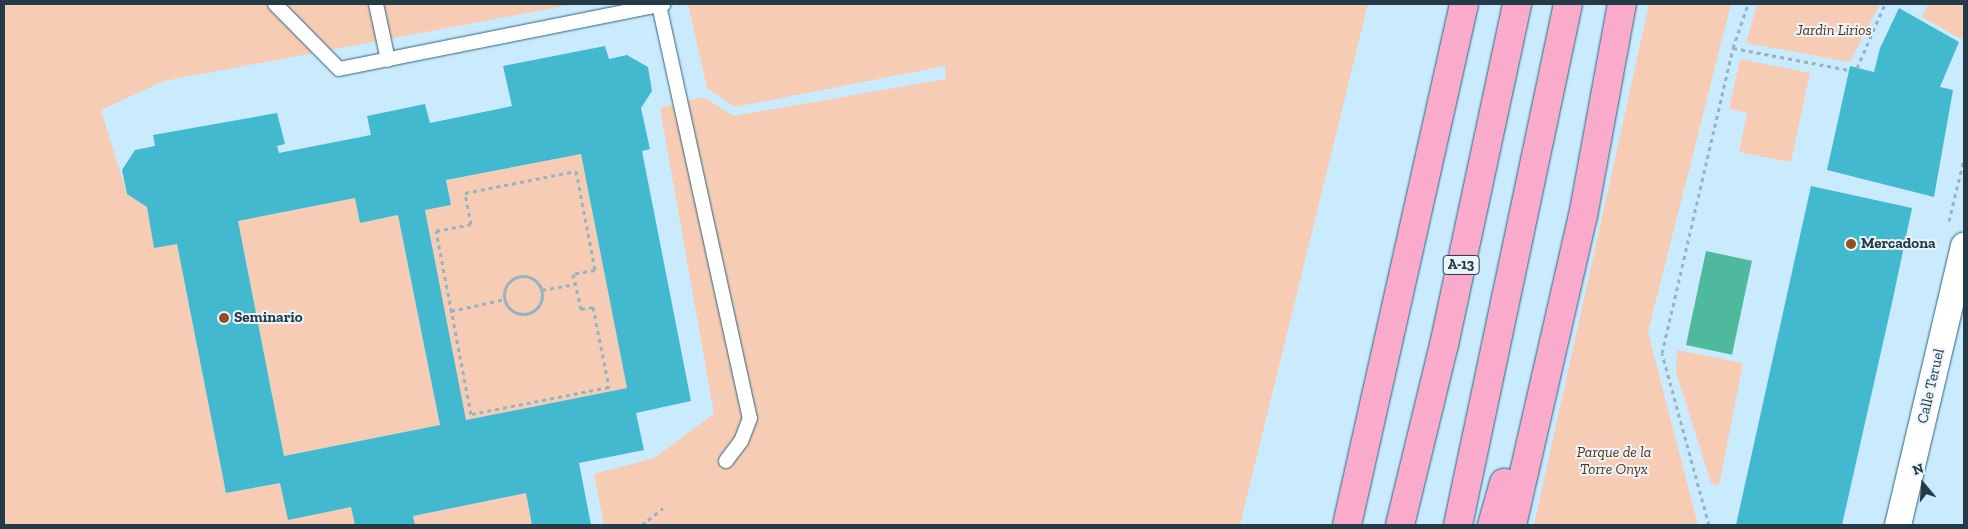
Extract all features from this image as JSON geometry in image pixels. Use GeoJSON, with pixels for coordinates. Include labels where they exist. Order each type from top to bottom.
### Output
{"type":"FeatureCollection","features":[{"type":"Feature","properties":{"kind":"highway"},"geometry":{"type":"LineString","coordinates":[[1347,525],[1464,4]]}},
{"type":"Feature","properties":{"kind":"highway","name":"A-13"},"geometry":{"type":"LineString","coordinates":[[1400,525],[1444,345],[1517,4]]}},
{"type":"Feature","properties":{"kind":"highway"},"geometry":{"type":"LineString","coordinates":[[1458,525],[1568,4]]}},
{"type":"Feature","properties":{"kind":"highway"},"geometry":{"type":"LineString","coordinates":[[1512,525],[1583,216],[1622,4]]}},
{"type":"Feature","properties":{"kind":"highway"},"geometry":{"type":"LineString","coordinates":[[1492,525],[1583,216]]}},
{"type":"Feature","properties":{"kind":"highway"},"geometry":{"type":"LineString","coordinates":[[1365,525],[1378,386]]}},
{"type":"Feature","properties":{"kind":"street","name":"Calle Teruel"},"geometry":{"type":"LineString","coordinates":[[1898,525],[1964,246]]}},
{"type":"Feature","properties":{"kind":"lane"},"geometry":{"type":"LineString","coordinates":[[275,4],[340,69],[662,4],[750,418],[742,441],[726,460]]}},
{"type":"Feature","properties":{"kind":"lane"},"geometry":{"type":"LineString","coordinates":[[376,4],[388,60]]}},
{"type":"Feature","properties":{"kind":"path"},"geometry":{"type":"LineString","coordinates":[[1708,525],[1662,352],[1733,48],[1748,4]]}},
{"type":"Feature","properties":{"kind":"path"},"geometry":{"type":"LineString","coordinates":[[1858,68],[1885,4]]}},
{"type":"Feature","properties":{"kind":"path"},"geometry":{"type":"LineString","coordinates":[[1733,48],[1849,70]]}},
{"type":"Feature","properties":{"kind":"path"},"geometry":{"type":"LineString","coordinates":[[576,171],[595,270],[574,274],[575,284],[580,309],[594,307],[609,387],[471,414],[451,311],[436,231],[471,224],[465,193],[576,171]]}},
{"type":"Feature","properties":{"kind":"path"},"geometry":{"type":"LineString","coordinates":[[518,276],[530,276],[542,290],[541,303],[531,313],[512,310],[504,300],[508,282],[518,276]]}},
{"type":"Feature","properties":{"kind":"path"},"geometry":{"type":"LineString","coordinates":[[542,290],[575,284]]}},
{"type":"Feature","properties":{"kind":"path"},"geometry":{"type":"LineString","coordinates":[[451,311],[504,300]]}},
{"type":"Feature","properties":{"kind":"path"},"geometry":{"type":"LineString","coordinates":[[642,525],[663,508]]}},
{"type":"Feature","properties":{"kind":"green space"},"geometry":{"type":"Polygon","coordinates":[[[4,4],[576,4],[164,81],[101,110],[127,194],[147,207],[154,247],[177,244],[226,493],[280,483],[351,507],[355,525],[4,525],[4,4]]]}},
{"type":"Feature","properties":{"kind":"green space"},"geometry":{"type":"Polygon","coordinates":[[[688,4],[1368,4],[1240,525],[604,525],[594,474],[654,458],[714,414],[660,108],[703,97],[734,116],[946,79],[945,66],[735,107],[707,88],[688,4]]]}},
{"type":"Feature","properties":{"kind":"green space","name":"Parque de la Torre Onyx"},"geometry":{"type":"Polygon","coordinates":[[[1649,4],[1731,4],[1648,332],[1698,525],[1534,525],[1649,4]]]}},
{"type":"Feature","properties":{"kind":"green space","name":"Jardin Lirios"},"geometry":{"type":"Polygon","coordinates":[[[1757,4],[1876,4],[1879,6],[1850,62],[1746,43],[1757,4]]]}},
{"type":"Feature","properties":{"kind":"green space"},"geometry":{"type":"Polygon","coordinates":[[[1928,4],[1964,4],[1964,34],[1961,39],[1922,17],[1928,4]]]}},
{"type":"Feature","properties":{"kind":"green space"},"geometry":{"type":"Polygon","coordinates":[[[1740,59],[1810,73],[1791,162],[1739,152],[1747,113],[1729,109],[1740,59]]]}},
{"type":"Feature","properties":{"kind":"green space"},"geometry":{"type":"Polygon","coordinates":[[[581,154],[627,388],[466,420],[425,210],[451,205],[446,180],[581,154]]]}},
{"type":"Feature","properties":{"kind":"green space"},"geometry":{"type":"Polygon","coordinates":[[[355,198],[360,223],[398,215],[440,425],[284,456],[238,221],[355,198]]]}},
{"type":"Feature","properties":{"kind":"green space"},"geometry":{"type":"Polygon","coordinates":[[[1677,350],[1743,363],[1719,486],[1711,483],[1676,373],[1677,350]]]}},
{"type":"Feature","properties":{"kind":"green space"},"geometry":{"type":"Polygon","coordinates":[[[526,493],[532,525],[415,525],[413,516],[526,493]]]}},
{"type":"Feature","properties":{"kind":"shaded area"},"geometry":{"type":"Polygon","coordinates":[[[1706,251],[1752,261],[1732,355],[1686,345],[1706,251]]]}},
{"type":"Feature","properties":{"kind":"building"},"geometry":{"type":"Polygon","coordinates":[[[1899,8],[1959,42],[1940,87],[1953,90],[1934,197],[1827,170],[1850,66],[1874,72],[1880,48],[1899,8]]]}},
{"type":"Feature","properties":{"kind":"building","name":"Seminario"},"geometry":{"type":"Polygon","coordinates":[[[605,46],[609,59],[627,55],[648,67],[652,91],[641,108],[650,149],[642,151],[691,401],[636,413],[644,450],[579,463],[591,525],[532,525],[526,493],[413,516],[415,525],[355,525],[351,507],[288,520],[280,483],[226,493],[177,244],[154,248],[147,207],[127,194],[122,170],[135,150],[155,146],[153,135],[277,113],[285,144],[277,146],[279,153],[371,135],[367,116],[425,104],[430,123],[512,106],[503,66],[605,46]],[[581,154],[446,180],[451,205],[425,210],[466,420],[627,388],[581,154]],[[355,198],[238,221],[284,456],[440,425],[398,215],[360,223],[355,198]]]}},
{"type":"Feature","properties":{"kind":"building"},"geometry":{"type":"Polygon","coordinates":[[[1811,186],[1912,208],[1892,303],[1842,525],[1736,525],[1811,186]]]}},
{"type":"Feature","properties":{"kind":"place","name":"Mercadona"},"geometry":{"type":"Point","coordinates":[1851,244]}},
{"type":"Feature","properties":{"kind":"place","name":"Seminario"},"geometry":{"type":"Point","coordinates":[224,318]}}]}
